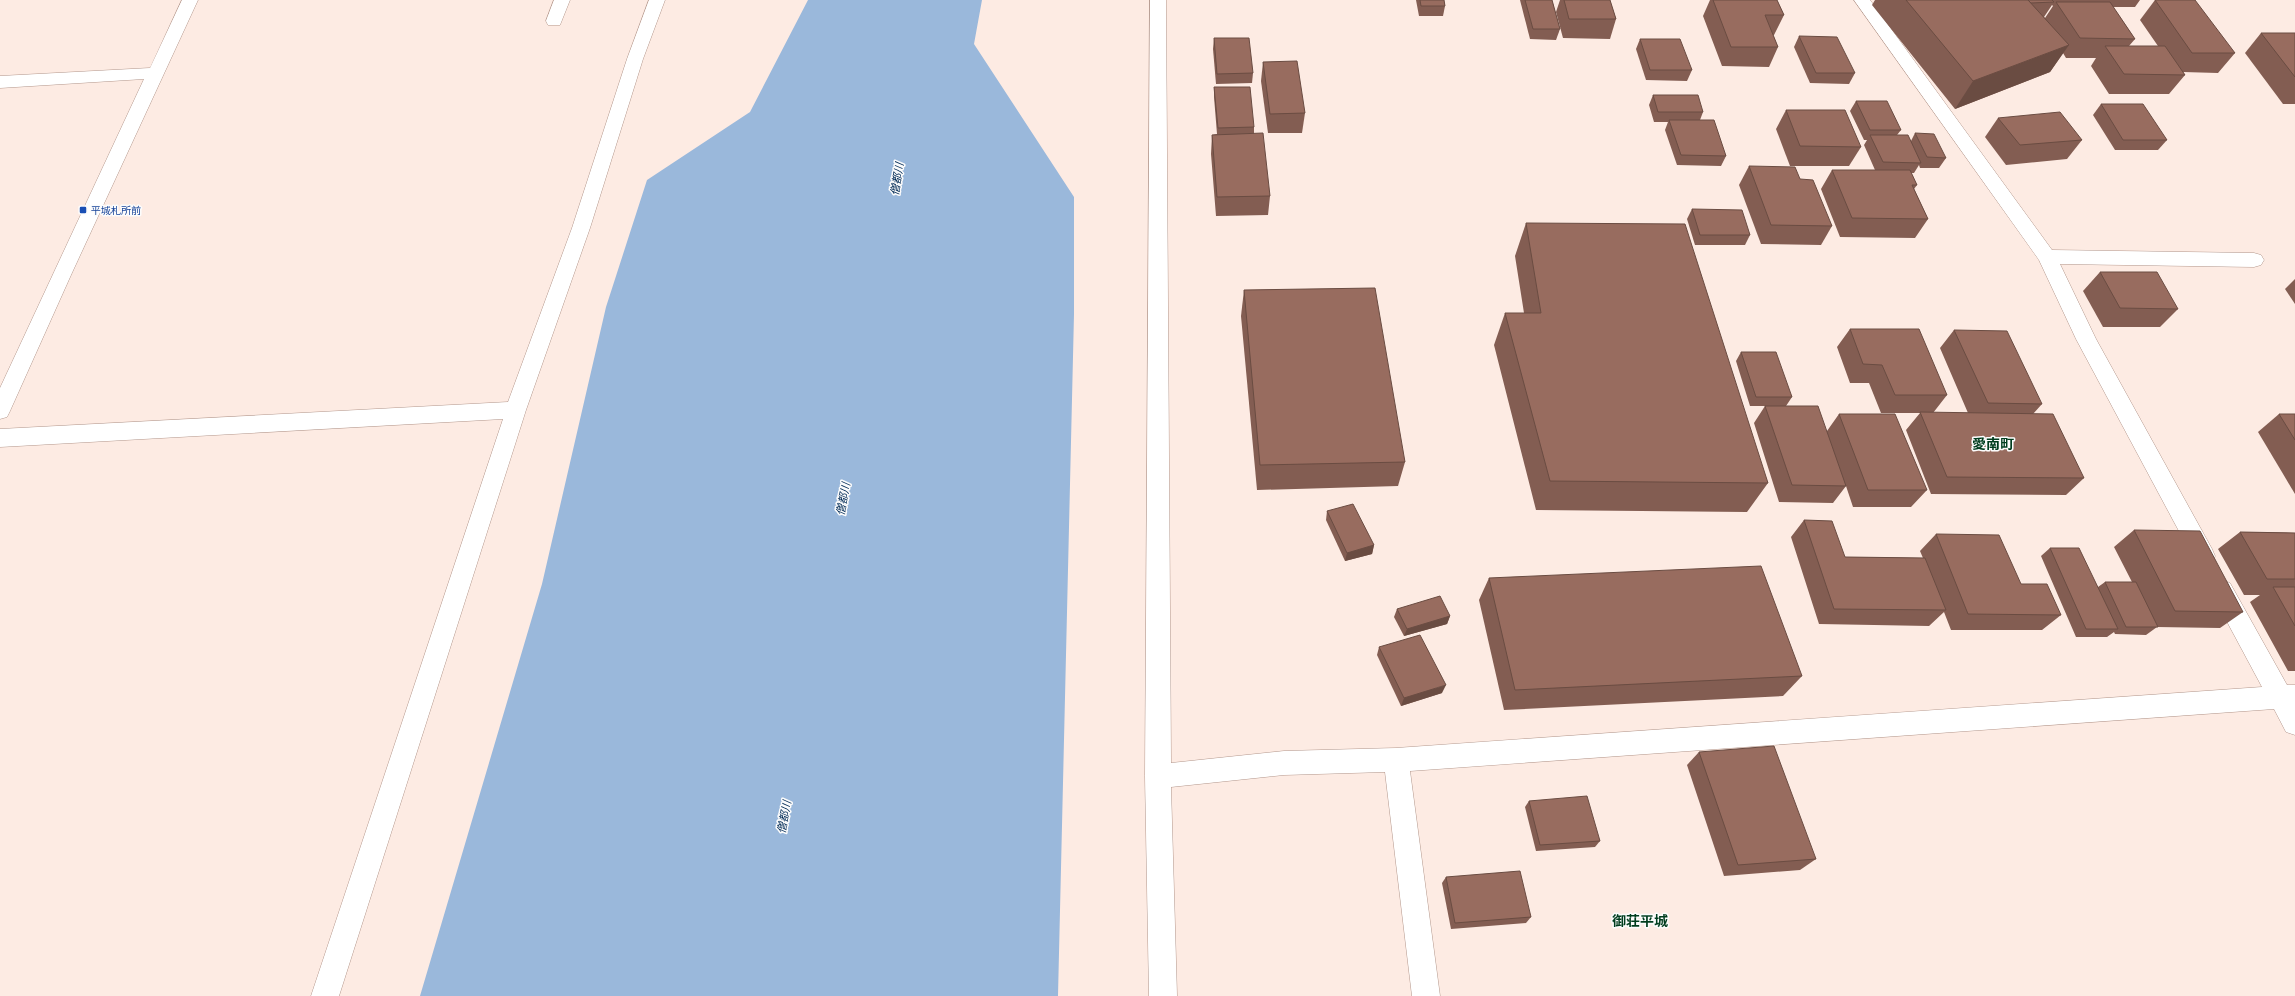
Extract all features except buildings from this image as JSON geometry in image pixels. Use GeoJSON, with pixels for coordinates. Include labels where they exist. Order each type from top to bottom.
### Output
{"type":"FeatureCollection","features":[{"type":"Feature","properties":{"kind":"street"},"geometry":{"type":"LineString","coordinates":[[0,411],[61,275],[190,0]]}},
{"type":"Feature","properties":{"kind":"street"},"geometry":{"type":"LineString","coordinates":[[554,21],[562,0]]}},
{"type":"Feature","properties":{"kind":"street"},"geometry":{"type":"LineString","coordinates":[[325,996],[516,410],[582,228],[635,59],[657,0]]}},
{"type":"Feature","properties":{"kind":"street"},"geometry":{"type":"LineString","coordinates":[[1158,0],[1158,776],[1163,996]]}},
{"type":"Feature","properties":{"kind":"street"},"geometry":{"type":"LineString","coordinates":[[1862,0],[2047,257],[2086,339],[2288,697],[2295,724]]}},
{"type":"Feature","properties":{"kind":"street"},"geometry":{"type":"LineString","coordinates":[[0,82],[157,73]]}},
{"type":"Feature","properties":{"kind":"street"},"geometry":{"type":"LineString","coordinates":[[2047,257],[2254,260]]}},
{"type":"Feature","properties":{"kind":"street"},"geometry":{"type":"LineString","coordinates":[[0,438],[516,410]]}},
{"type":"Feature","properties":{"kind":"street"},"geometry":{"type":"LineString","coordinates":[[1158,776],[1284,763],[1396,760],[2288,697]]}},
{"type":"Feature","properties":{"kind":"street"},"geometry":{"type":"LineString","coordinates":[[1396,760],[1426,996]]}},
{"type":"Feature","properties":{"kind":"water","name":"僧都川"},"geometry":{"type":"Polygon","coordinates":[[[808,0],[982,0],[974,44],[1074,197],[1074,314],[1058,996],[420,996],[542,584],[606,307],[647,180],[750,112],[808,0]]]}},
{"type":"Feature","properties":{"kind":"place","name":"平城札所前"},"geometry":{"type":"Point","coordinates":[83,210]}},
{"type":"Feature","properties":{"kind":"district","name":"愛南町"},"geometry":{"type":"Point","coordinates":[1993,444]}},
{"type":"Feature","properties":{"kind":"district","name":"御荘平城"},"geometry":{"type":"Point","coordinates":[1640,921]}}]}
